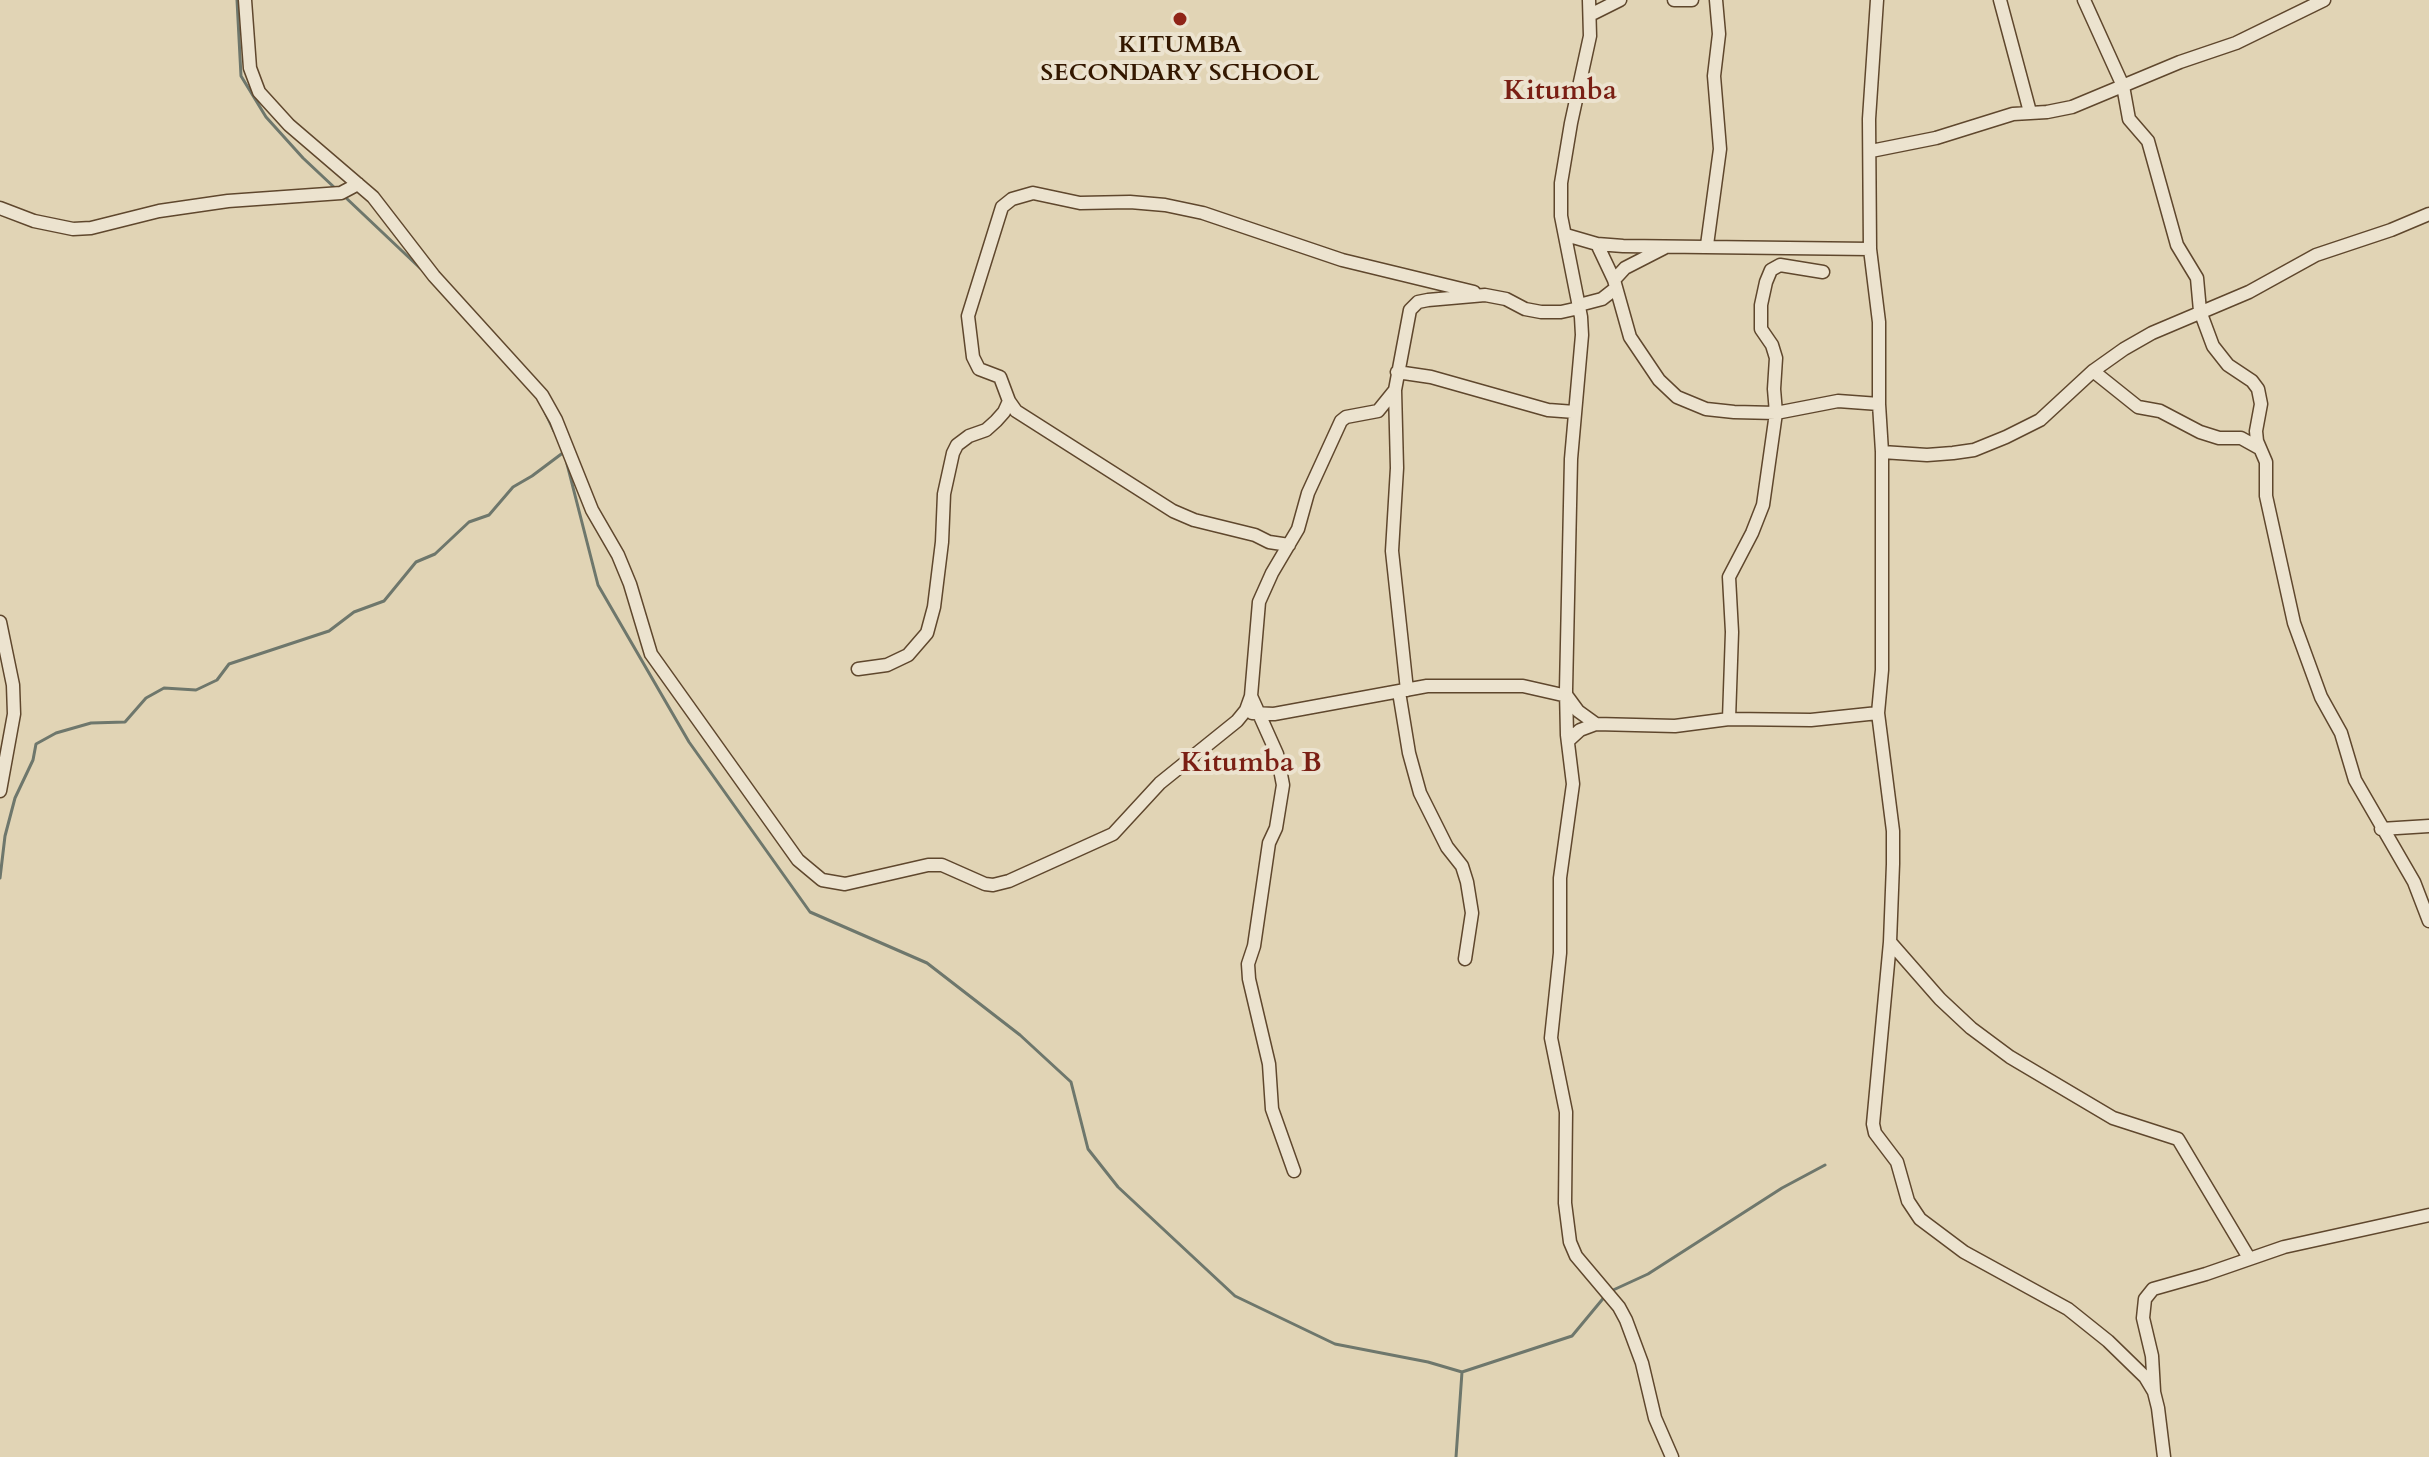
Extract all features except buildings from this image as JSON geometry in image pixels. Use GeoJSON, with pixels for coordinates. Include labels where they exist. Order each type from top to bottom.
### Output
{"type":"FeatureCollection","features":[{"type":"Feature","properties":{"kind":"street"},"geometry":{"type":"LineString","coordinates":[[245,0],[250,68],[259,92],[289,125],[373,197],[434,276],[542,395],[556,420],[592,510],[618,555],[651,654],[798,860],[822,880],[845,884],[928,865],[942,865],[985,884],[1009,881],[1113,834],[1160,783],[1242,716],[1251,696],[1259,602],[1298,529],[1319,465],[1341,421],[1346,417],[1378,411],[1395,390]]}},
{"type":"Feature","properties":{"kind":"street"},"geometry":{"type":"LineString","coordinates":[[1589,0],[1586,55],[1561,183],[1561,216],[1582,335],[1571,459],[1567,696],[1573,784],[1560,878],[1560,953],[1551,1038],[1566,1112],[1564,1193],[1570,1242],[1576,1256],[1619,1307],[1626,1320],[1642,1363],[1659,1429],[1672,1457]]}},
{"type":"Feature","properties":{"kind":"street"},"geometry":{"type":"LineString","coordinates":[[1590,15],[1620,0]]}},
{"type":"Feature","properties":{"kind":"street"},"geometry":{"type":"LineString","coordinates":[[1674,0],[1692,0]]}},
{"type":"Feature","properties":{"kind":"street"},"geometry":{"type":"LineString","coordinates":[[1707,245],[1720,149],[1714,76],[1719,34],[1716,0]]}},
{"type":"Feature","properties":{"kind":"street"},"geometry":{"type":"LineString","coordinates":[[1877,0],[1869,100],[1870,249],[1879,322],[1882,452],[1882,670],[1878,713],[1893,831],[1890,942],[1873,1124],[1875,1133],[1897,1162],[1913,1210],[1927,1226],[1964,1252],[2068,1309],[2135,1367],[2154,1392]]}},
{"type":"Feature","properties":{"kind":"street"},"geometry":{"type":"LineString","coordinates":[[2000,0],[2030,112]]}},
{"type":"Feature","properties":{"kind":"street"},"geometry":{"type":"LineString","coordinates":[[2084,0],[2123,86],[2129,119],[2151,148],[2177,245],[2197,278],[2200,311],[2213,346],[2221,357],[2258,389],[2261,404],[2256,431],[2266,462],[2266,496],[2294,623],[2321,697],[2341,733],[2355,780],[2414,882],[2429,921]]}},
{"type":"Feature","properties":{"kind":"street"},"geometry":{"type":"LineString","coordinates":[[1871,151],[1936,138],[2002,117],[2072,107],[2236,43],[2324,0]]}},
{"type":"Feature","properties":{"kind":"street"},"geometry":{"type":"LineString","coordinates":[[0,208],[46,224],[73,229],[91,228],[159,211],[228,201],[341,193],[358,184]]}},
{"type":"Feature","properties":{"kind":"street"},"geometry":{"type":"LineString","coordinates":[[1289,545],[1269,542],[1173,511],[1016,411],[1000,377],[979,369],[973,357],[968,316],[1002,207],[1022,194],[1033,193],[1080,203],[1165,205],[1203,213],[1342,260],[1506,299],[1525,309],[1541,312],[1561,312],[1602,299],[1625,268],[1672,245]]}},
{"type":"Feature","properties":{"kind":"street"},"geometry":{"type":"LineString","coordinates":[[1882,452],[1941,455],[1974,450],[2040,420],[2093,371],[2133,343],[2249,292],[2316,255],[2429,214]]}},
{"type":"Feature","properties":{"kind":"street"},"geometry":{"type":"LineString","coordinates":[[1566,235],[1597,244],[1870,249]]}},
{"type":"Feature","properties":{"kind":"street"},"geometry":{"type":"LineString","coordinates":[[1597,244],[1615,284],[1633,345],[1659,380],[1677,397],[1706,409],[1776,413],[1838,401],[1879,404]]}},
{"type":"Feature","properties":{"kind":"street"},"geometry":{"type":"LineString","coordinates":[[1729,719],[1732,632],[1729,577],[1763,505],[1776,413],[1776,358],[1772,345],[1761,329],[1761,305],[1767,276],[1780,265],[1823,272]]}},
{"type":"Feature","properties":{"kind":"street"},"geometry":{"type":"LineString","coordinates":[[1465,959],[1472,926],[1467,882],[1462,866],[1447,847],[1420,793],[1409,753],[1392,551],[1397,468],[1395,390],[1407,317],[1415,304],[1485,295]]}},
{"type":"Feature","properties":{"kind":"street"},"geometry":{"type":"LineString","coordinates":[[2093,371],[2138,407],[2160,411],[2200,432],[2219,438],[2241,438],[2259,448]]}},
{"type":"Feature","properties":{"kind":"street"},"geometry":{"type":"LineString","coordinates":[[1397,372],[1431,377],[1548,410],[1575,412]]}},
{"type":"Feature","properties":{"kind":"street"},"geometry":{"type":"LineString","coordinates":[[858,669],[887,665],[908,655],[927,633],[934,607],[944,494],[953,453],[957,445],[969,436],[986,430],[996,421],[1009,401]]}},
{"type":"Feature","properties":{"kind":"street"},"geometry":{"type":"LineString","coordinates":[[0,622],[13,685],[14,714],[0,791]]}},
{"type":"Feature","properties":{"kind":"street"},"geometry":{"type":"LineString","coordinates":[[1242,716],[1274,714],[1451,684],[1523,686],[1567,696],[1578,711],[1596,724]]}},
{"type":"Feature","properties":{"kind":"street"},"geometry":{"type":"LineString","coordinates":[[1251,696],[1277,754],[1283,785],[1276,828],[1269,843],[1254,946],[1248,964],[1249,979],[1269,1064],[1272,1109],[1294,1171]]}},
{"type":"Feature","properties":{"kind":"street"},"geometry":{"type":"LineString","coordinates":[[1568,741],[1580,730],[1596,724],[1675,726],[1729,719],[1811,720],[1878,713]]}},
{"type":"Feature","properties":{"kind":"street"},"geometry":{"type":"LineString","coordinates":[[2381,829],[2429,826]]}},
{"type":"Feature","properties":{"kind":"street"},"geometry":{"type":"LineString","coordinates":[[1890,942],[1940,999],[1971,1028],[2010,1057],[2113,1118],[2178,1139],[2249,1258]]}},
{"type":"Feature","properties":{"kind":"street"},"geometry":{"type":"LineString","coordinates":[[2164,1457],[2152,1356],[2143,1318],[2147,1293],[2295,1245],[2429,1215]]}},
{"type":"Feature","properties":{"kind":"waterway"},"geometry":{"type":"LineString","coordinates":[[237,0],[241,76],[266,117],[336,189]]}},
{"type":"Feature","properties":{"kind":"waterway"},"geometry":{"type":"LineString","coordinates":[[344,196],[420,268]]}},
{"type":"Feature","properties":{"kind":"waterway"},"geometry":{"type":"LineString","coordinates":[[545,412],[554,431]]}},
{"type":"Feature","properties":{"kind":"waterway"},"geometry":{"type":"LineString","coordinates":[[0,878],[5,836],[15,798],[33,760],[36,744],[56,733],[91,723],[125,722],[146,698],[164,688],[196,690],[217,680],[229,664],[329,631],[354,612],[384,601],[416,562],[435,554],[469,522],[489,515],[513,487],[564,452]]}},
{"type":"Feature","properties":{"kind":"waterway"},"geometry":{"type":"LineString","coordinates":[[567,464],[598,585],[689,742],[810,912],[927,963],[1020,1035],[1071,1082],[1088,1149],[1118,1187],[1235,1296],[1335,1344],[1428,1362],[1462,1372],[1456,1457]]}},
{"type":"Feature","properties":{"kind":"waterway"},"geometry":{"type":"LineString","coordinates":[[1611,1291],[1648,1274],[1782,1188],[1825,1165]]}},
{"type":"Feature","properties":{"kind":"waterway"},"geometry":{"type":"LineString","coordinates":[[1462,1372],[1572,1336],[1606,1295]]}},
{"type":"Feature","properties":{"kind":"place","name":"KITUMBA SECONDARY SCHOOL"},"geometry":{"type":"Point","coordinates":[1180,19]}},
{"type":"Feature","properties":{"kind":"district","name":"Kitumba"},"geometry":{"type":"Point","coordinates":[1560,93]}},
{"type":"Feature","properties":{"kind":"district","name":"Kitumba B"},"geometry":{"type":"Point","coordinates":[1251,765]}}]}
